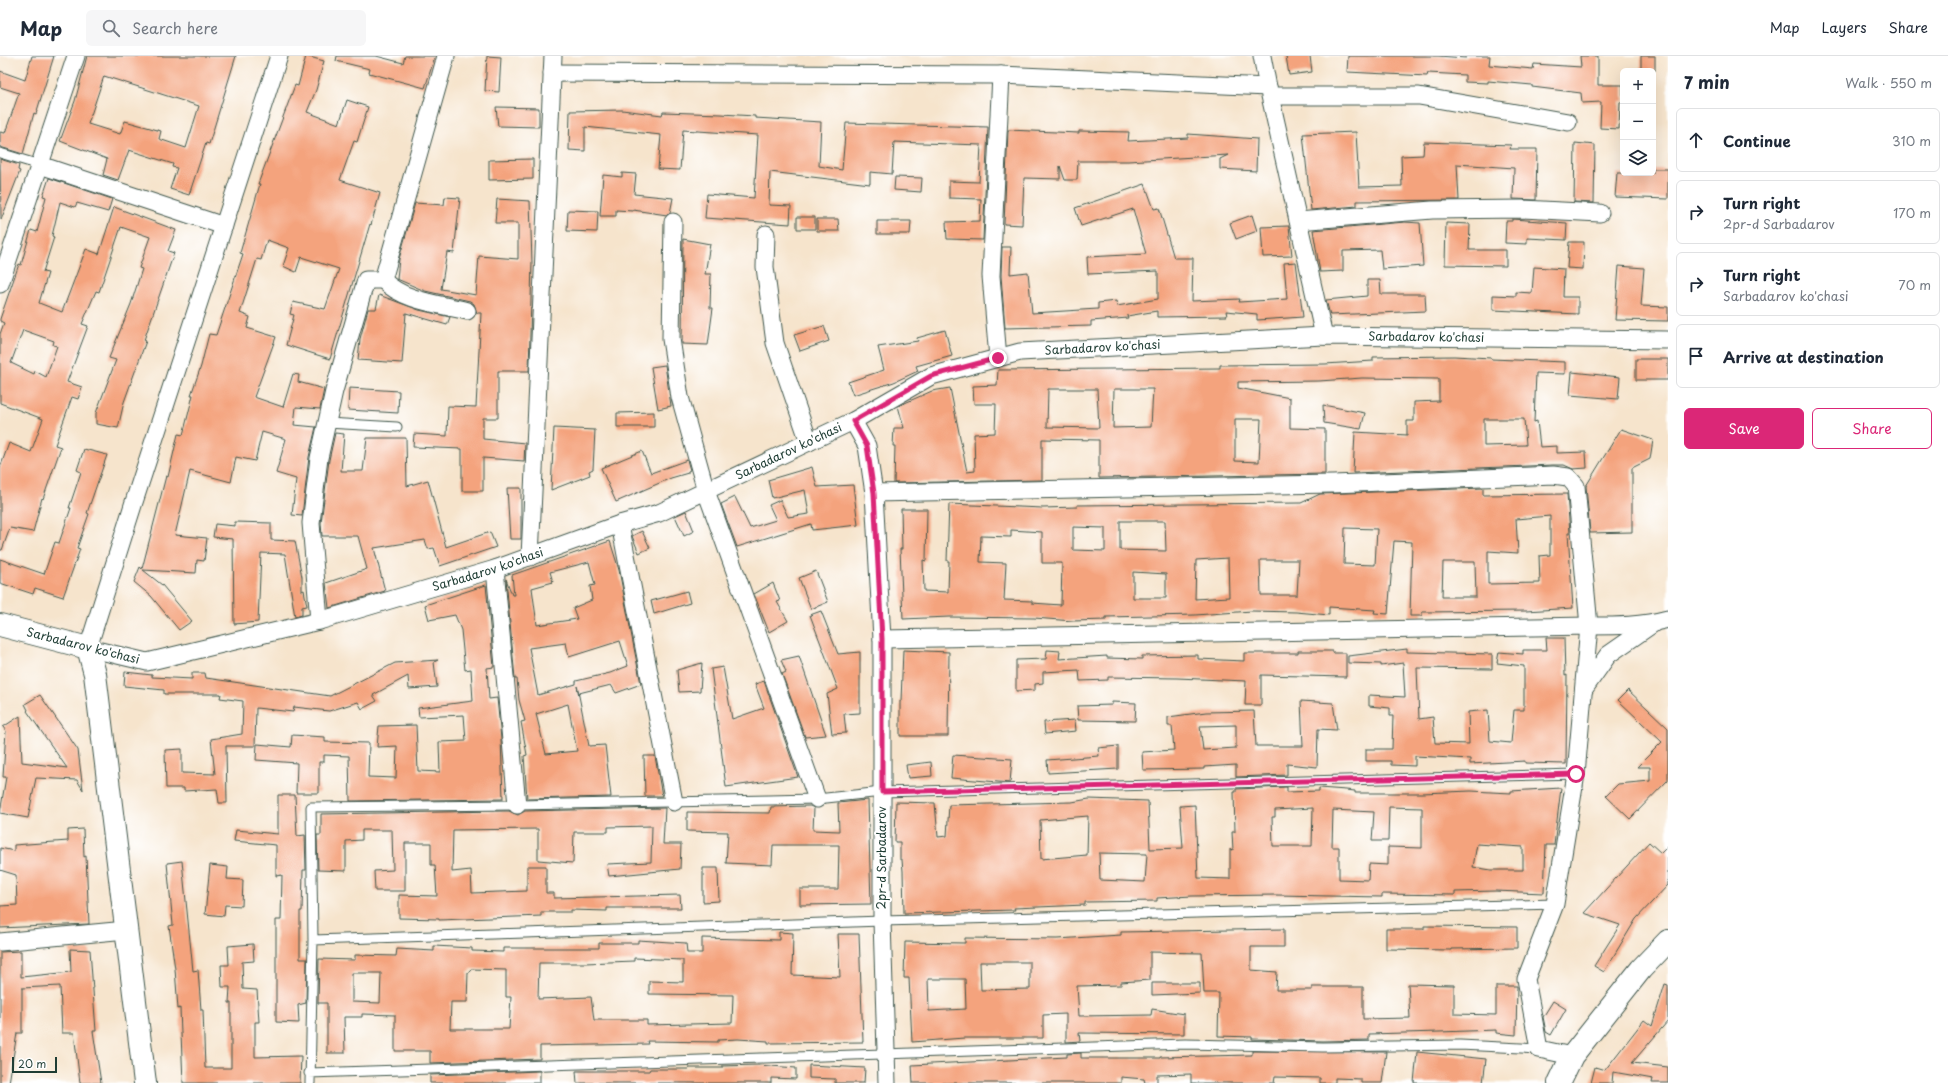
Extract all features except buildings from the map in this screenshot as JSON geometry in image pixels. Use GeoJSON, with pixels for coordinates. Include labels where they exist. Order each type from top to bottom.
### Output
{"type":"FeatureCollection","features":[{"type":"Feature","properties":{"kind":"street"},"geometry":{"type":"LineString","coordinates":[[0,284],[76,56]]}},
{"type":"Feature","properties":{"kind":"street"},"geometry":{"type":"LineString","coordinates":[[145,1083],[95,674],[88,648],[279,56]]}},
{"type":"Feature","properties":{"kind":"street"},"geometry":{"type":"LineString","coordinates":[[383,280],[446,56]]}},
{"type":"Feature","properties":{"kind":"street"},"geometry":{"type":"LineString","coordinates":[[1262,56],[1324,336]]}},
{"type":"Feature","properties":{"kind":"street"},"geometry":{"type":"LineString","coordinates":[[530,557],[552,64],[1001,75],[1270,91],[1420,96],[1568,122]]}},
{"type":"Feature","properties":{"kind":"street"},"geometry":{"type":"LineString","coordinates":[[998,358],[991,276],[1001,75]]}},
{"type":"Feature","properties":{"kind":"street"},"geometry":{"type":"LineString","coordinates":[[40,165],[224,226]]}},
{"type":"Feature","properties":{"kind":"street"},"geometry":{"type":"LineString","coordinates":[[1298,221],[1432,210],[1523,209],[1600,213]]}},
{"type":"Feature","properties":{"kind":"street"},"geometry":{"type":"LineString","coordinates":[[673,222],[672,339],[680,397],[706,491],[818,799]]}},
{"type":"Feature","properties":{"kind":"street"},"geometry":{"type":"LineString","coordinates":[[766,234],[764,267],[774,343],[809,442]]}},
{"type":"Feature","properties":{"kind":"street"},"geometry":{"type":"LineString","coordinates":[[319,621],[311,523],[319,458],[334,391],[366,280],[383,280],[388,285],[409,296],[467,311]]}},
{"type":"Feature","properties":{"kind":"street","name":"Sarbadarov ko'chasi"},"geometry":{"type":"LineString","coordinates":[[0,625],[147,662],[319,621],[495,570],[620,524],[659,513],[853,421],[931,376],[1020,352],[1324,336],[1668,340]]}},
{"type":"Feature","properties":{"kind":"street","name":"2pr-d Sarbadarov"},"geometry":{"type":"LineString","coordinates":[[853,421],[867,446],[874,493],[882,639],[882,921],[887,1083]]}},
{"type":"Feature","properties":{"kind":"street"},"geometry":{"type":"LineString","coordinates":[[874,493],[1334,484],[1553,475],[1568,477],[1576,486],[1589,626],[1576,774],[1555,904],[1526,979],[1539,1049],[1572,1056]]}},
{"type":"Feature","properties":{"kind":"street"},"geometry":{"type":"LineString","coordinates":[[620,524],[674,802]]}},
{"type":"Feature","properties":{"kind":"street"},"geometry":{"type":"LineString","coordinates":[[495,570],[517,805]]}},
{"type":"Feature","properties":{"kind":"street"},"geometry":{"type":"LineString","coordinates":[[882,639],[1616,626],[1661,621]]}},
{"type":"Feature","properties":{"kind":"street"},"geometry":{"type":"LineString","coordinates":[[1583,690],[1608,655],[1661,621]]}},
{"type":"Feature","properties":{"kind":"street"},"geometry":{"type":"LineString","coordinates":[[0,942],[126,930]]}},
{"type":"Feature","properties":{"kind":"street"},"geometry":{"type":"LineString","coordinates":[[1559,1083],[1572,1056],[1641,969],[1668,941]]}},
{"type":"Feature","properties":{"kind":"lane"},"geometry":{"type":"LineString","coordinates":[[0,153],[40,165]]}},
{"type":"Feature","properties":{"kind":"lane"},"geometry":{"type":"LineString","coordinates":[[327,423],[397,427]]}},
{"type":"Feature","properties":{"kind":"lane"},"geometry":{"type":"LineString","coordinates":[[310,1083],[309,1073],[314,940],[311,807],[517,805],[818,799],[882,792],[1576,774]]}},
{"type":"Feature","properties":{"kind":"lane"},"geometry":{"type":"LineString","coordinates":[[314,940],[882,921],[1555,904]]}},
{"type":"Feature","properties":{"kind":"lane"},"geometry":{"type":"LineString","coordinates":[[309,1073],[1185,1044],[1323,1047],[1460,1045],[1539,1049]]}},
{"type":"Feature","properties":{"kind":"route"},"geometry":{"type":"LineString","coordinates":[[998,358],[931,376],[853,421],[867,446],[874,493],[882,639],[882,792],[1576,774]]}}]}
